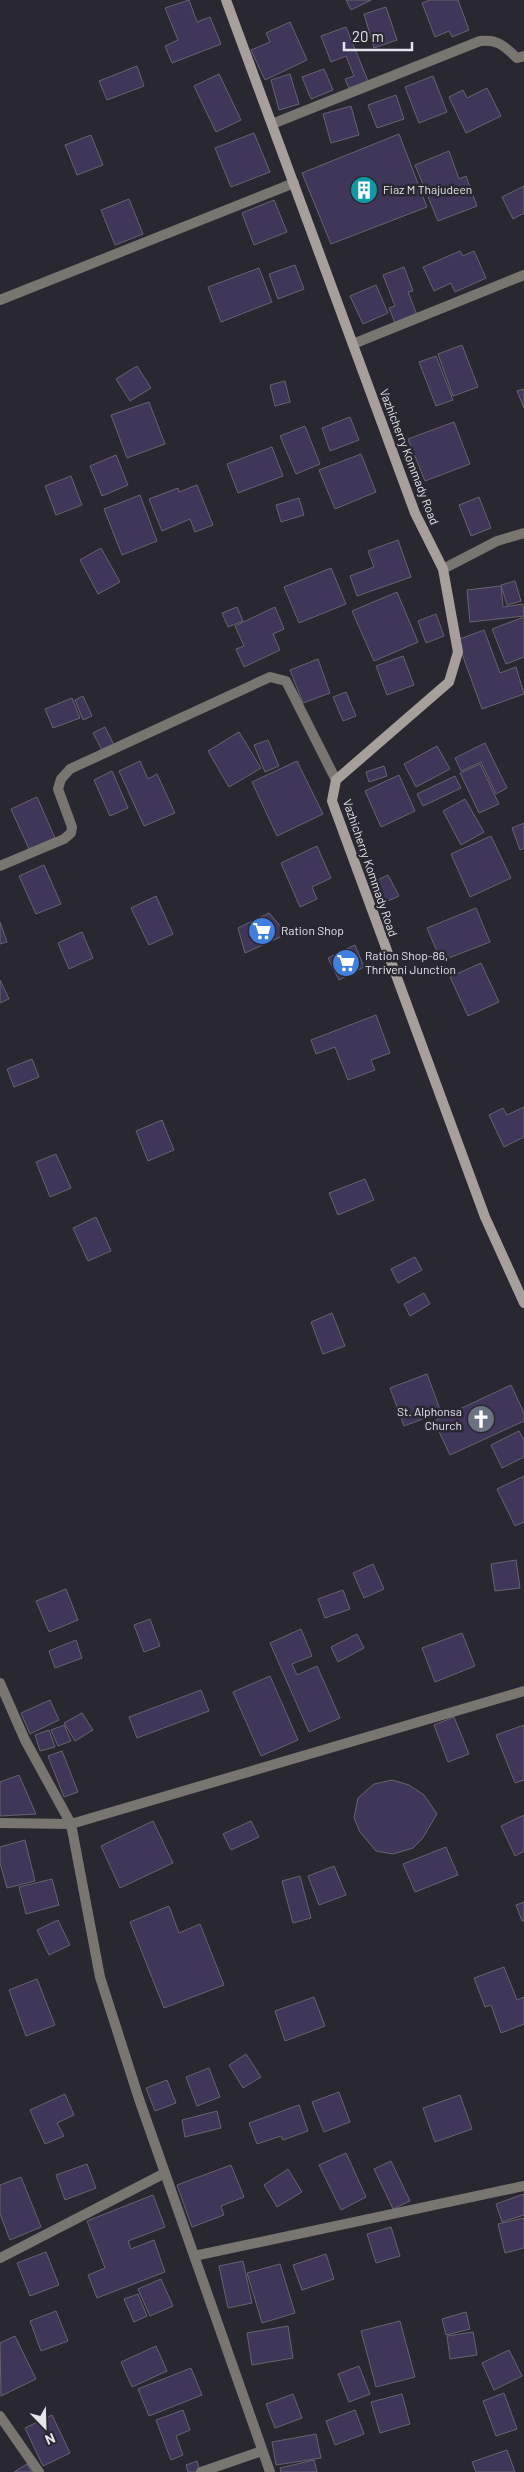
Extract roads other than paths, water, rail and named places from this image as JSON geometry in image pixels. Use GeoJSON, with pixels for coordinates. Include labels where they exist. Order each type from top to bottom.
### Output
{"type":"FeatureCollection","features":[{"type":"Feature","properties":{"kind":"main road","name":"Vazhicherry Kommady Road"},"geometry":{"type":"LineString","coordinates":[[226,0],[415,513],[443,569],[458,652],[449,682],[336,780],[332,801],[485,1217],[524,1303]]}},
{"type":"Feature","properties":{"kind":"street"},"geometry":{"type":"LineString","coordinates":[[272,124],[480,41],[492,39],[499,42],[517,58],[524,56]]}},
{"type":"Feature","properties":{"kind":"street"},"geometry":{"type":"LineString","coordinates":[[0,300],[294,183]]}},
{"type":"Feature","properties":{"kind":"street"},"geometry":{"type":"LineString","coordinates":[[353,344],[524,275]]}},
{"type":"Feature","properties":{"kind":"street"},"geometry":{"type":"LineString","coordinates":[[443,569],[497,542],[524,533]]}},
{"type":"Feature","properties":{"kind":"street"},"geometry":{"type":"LineString","coordinates":[[0,866],[64,839],[71,833],[72,827],[58,788],[61,778],[70,770],[270,677],[286,681],[336,780]]}},
{"type":"Feature","properties":{"kind":"street"},"geometry":{"type":"LineString","coordinates":[[0,1683],[25,1740],[71,1824],[100,1977],[165,2173],[270,2472]]}},
{"type":"Feature","properties":{"kind":"street"},"geometry":{"type":"LineString","coordinates":[[0,1823],[71,1824],[524,1691]]}},
{"type":"Feature","properties":{"kind":"street"},"geometry":{"type":"LineString","coordinates":[[0,2258],[165,2173]]}},
{"type":"Feature","properties":{"kind":"street"},"geometry":{"type":"LineString","coordinates":[[194,2256],[524,2186]]}},
{"type":"Feature","properties":{"kind":"street"},"geometry":{"type":"LineString","coordinates":[[0,2416],[39,2472]]}},
{"type":"Feature","properties":{"kind":"street"},"geometry":{"type":"LineString","coordinates":[[201,2472],[262,2451]]}},
{"type":"Feature","properties":{"kind":"place","name":"Fiaz M Thajudeen"},"geometry":{"type":"Point","coordinates":[364,190]}},
{"type":"Feature","properties":{"kind":"place","name":"Ration Shop"},"geometry":{"type":"Point","coordinates":[262,931]}},
{"type":"Feature","properties":{"kind":"place","name":"Ration Shop-86, Thriveni Junction"},"geometry":{"type":"Point","coordinates":[346,963]}},
{"type":"Feature","properties":{"kind":"place","name":"St. Alphonsa Church"},"geometry":{"type":"Point","coordinates":[481,1419]}}]}
